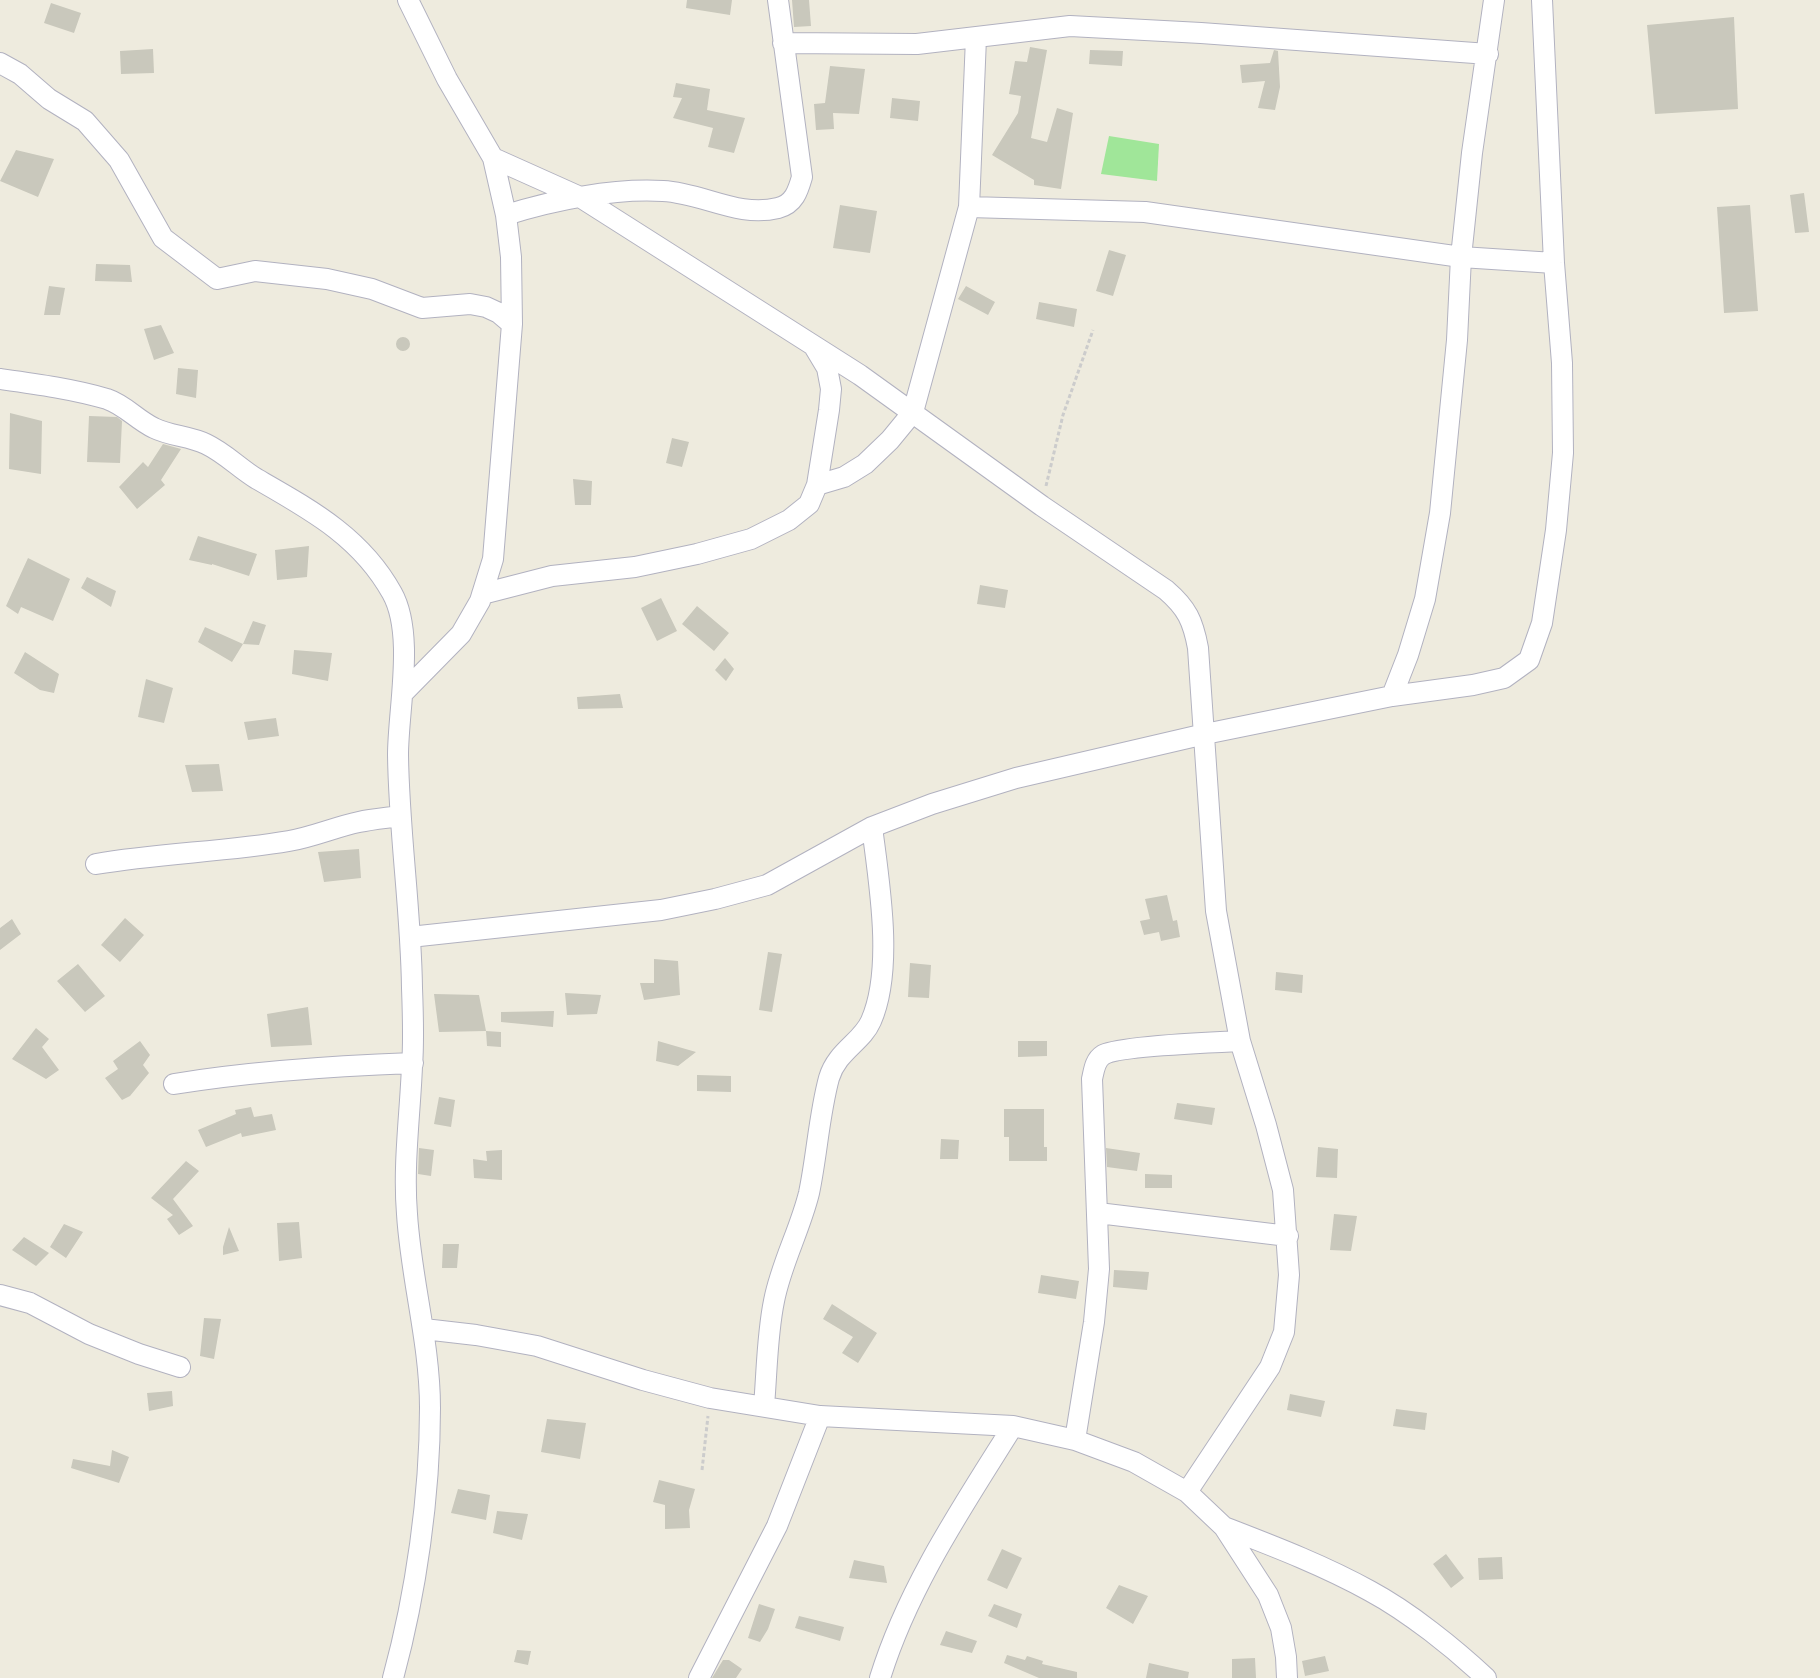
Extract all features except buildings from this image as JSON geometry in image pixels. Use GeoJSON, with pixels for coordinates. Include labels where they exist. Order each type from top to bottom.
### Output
{"type":"FeatureCollection","features":[{"type":"Feature","properties":{"kind":"street"},"geometry":{"type":"LineString","coordinates":[[403,693],[461,634],[482,594],[493,559],[512,324],[511,257],[506,215],[493,158],[447,79],[408,0]]}},
{"type":"Feature","properties":{"kind":"street"},"geometry":{"type":"LineString","coordinates":[[506,215],[580,197],[663,191],[693,195],[756,212],[781,208],[797,196],[802,177],[778,0]]}},
{"type":"Feature","properties":{"kind":"street"},"geometry":{"type":"LineString","coordinates":[[1392,696],[1408,655],[1425,599],[1440,513],[1457,340],[1461,257],[1472,153],[1488,54],[1494,0]]}},
{"type":"Feature","properties":{"kind":"street"},"geometry":{"type":"LineString","coordinates":[[410,937],[661,910],[715,900],[767,884],[872,827],[932,804],[1016,778],[1205,734],[1392,696],[1473,686],[1504,678],[1529,660],[1542,623],[1556,530],[1563,453],[1562,363],[1554,263],[1542,0]]}},
{"type":"Feature","properties":{"kind":"street"},"geometry":{"type":"LineString","coordinates":[[783,43],[917,44],[1070,26],[1109,27],[1488,54]]}},
{"type":"Feature","properties":{"kind":"street"},"geometry":{"type":"LineString","coordinates":[[817,485],[844,477],[865,464],[890,440],[913,412],[969,207],[976,38]]}},
{"type":"Feature","properties":{"kind":"street"},"geometry":{"type":"LineString","coordinates":[[0,63],[20,74],[49,99],[85,121],[119,160],[163,238],[216,279],[255,271],[327,279],[372,289],[422,308],[470,304],[486,307],[499,313],[512,324]]}},
{"type":"Feature","properties":{"kind":"street"},"geometry":{"type":"LineString","coordinates":[[493,158],[580,197],[814,346],[913,412],[1042,506],[1166,590],[1182,604],[1194,627],[1198,648],[1205,734],[1216,912],[1240,1041],[1266,1125],[1283,1190],[1288,1236],[1289,1275],[1284,1332],[1270,1368],[1187,1492]]}},
{"type":"Feature","properties":{"kind":"street"},"geometry":{"type":"LineString","coordinates":[[969,207],[1145,212],[1461,257],[1554,263]]}},
{"type":"Feature","properties":{"kind":"street"},"geometry":{"type":"LineString","coordinates":[[482,594],[552,576],[635,567],[679,558],[751,539],[796,515],[809,504],[817,485],[831,388],[827,368],[814,346]]}},
{"type":"Feature","properties":{"kind":"street"},"geometry":{"type":"LineString","coordinates":[[0,379],[40,384],[111,400],[154,428],[201,442],[225,454],[255,478],[281,491],[327,522],[367,555],[395,597],[403,635],[403,693],[398,752],[400,816],[410,937],[413,1063],[406,1158],[406,1210],[424,1330],[430,1406],[428,1464],[420,1541],[393,1678]]}},
{"type":"Feature","properties":{"kind":"street"},"geometry":{"type":"LineString","coordinates":[[96,864],[140,856],[228,850],[289,841],[358,822],[400,816]]}},
{"type":"Feature","properties":{"kind":"street"},"geometry":{"type":"LineString","coordinates":[[764,1406],[774,1301],[808,1195],[819,1145],[826,1088],[832,1069],[842,1053],[870,1024],[878,1005],[883,960],[880,890],[872,827]]}},
{"type":"Feature","properties":{"kind":"street"},"geometry":{"type":"LineString","coordinates":[[1075,1440],[1097,1287],[1098,1213],[1092,1078],[1095,1064],[1104,1054],[1124,1050],[1240,1041]]}},
{"type":"Feature","properties":{"kind":"street"},"geometry":{"type":"LineString","coordinates":[[174,1084],[302,1068],[413,1063]]}},
{"type":"Feature","properties":{"kind":"street"},"geometry":{"type":"LineString","coordinates":[[1098,1213],[1288,1236]]}},
{"type":"Feature","properties":{"kind":"street"},"geometry":{"type":"LineString","coordinates":[[0,1295],[30,1303],[89,1334],[138,1354],[180,1367]]}},
{"type":"Feature","properties":{"kind":"street"},"geometry":{"type":"LineString","coordinates":[[424,1330],[537,1346],[710,1398],[820,1416],[1013,1426],[1075,1440],[1134,1462],[1187,1492],[1224,1527],[1268,1595],[1281,1628],[1286,1657],[1287,1678]]}},
{"type":"Feature","properties":{"kind":"street"},"geometry":{"type":"LineString","coordinates":[[699,1678],[777,1526],[820,1416]]}},
{"type":"Feature","properties":{"kind":"street"},"geometry":{"type":"LineString","coordinates":[[880,1678],[892,1640],[920,1581],[938,1547],[1013,1426]]}},
{"type":"Feature","properties":{"kind":"street"},"geometry":{"type":"LineString","coordinates":[[1224,1527],[1318,1564],[1372,1592],[1426,1629],[1486,1678]]}},
{"type":"Feature","properties":{"kind":"path"},"geometry":{"type":"LineString","coordinates":[[1042,506],[1063,415],[1094,330]]}},
{"type":"Feature","properties":{"kind":"path"},"geometry":{"type":"LineString","coordinates":[[702,1470],[710,1398]]}},
{"type":"Feature","properties":{"kind":"green space"},"geometry":{"type":"Polygon","coordinates":[[[1109,136],[1159,144],[1157,181],[1101,174],[1109,136]]]}}]}
